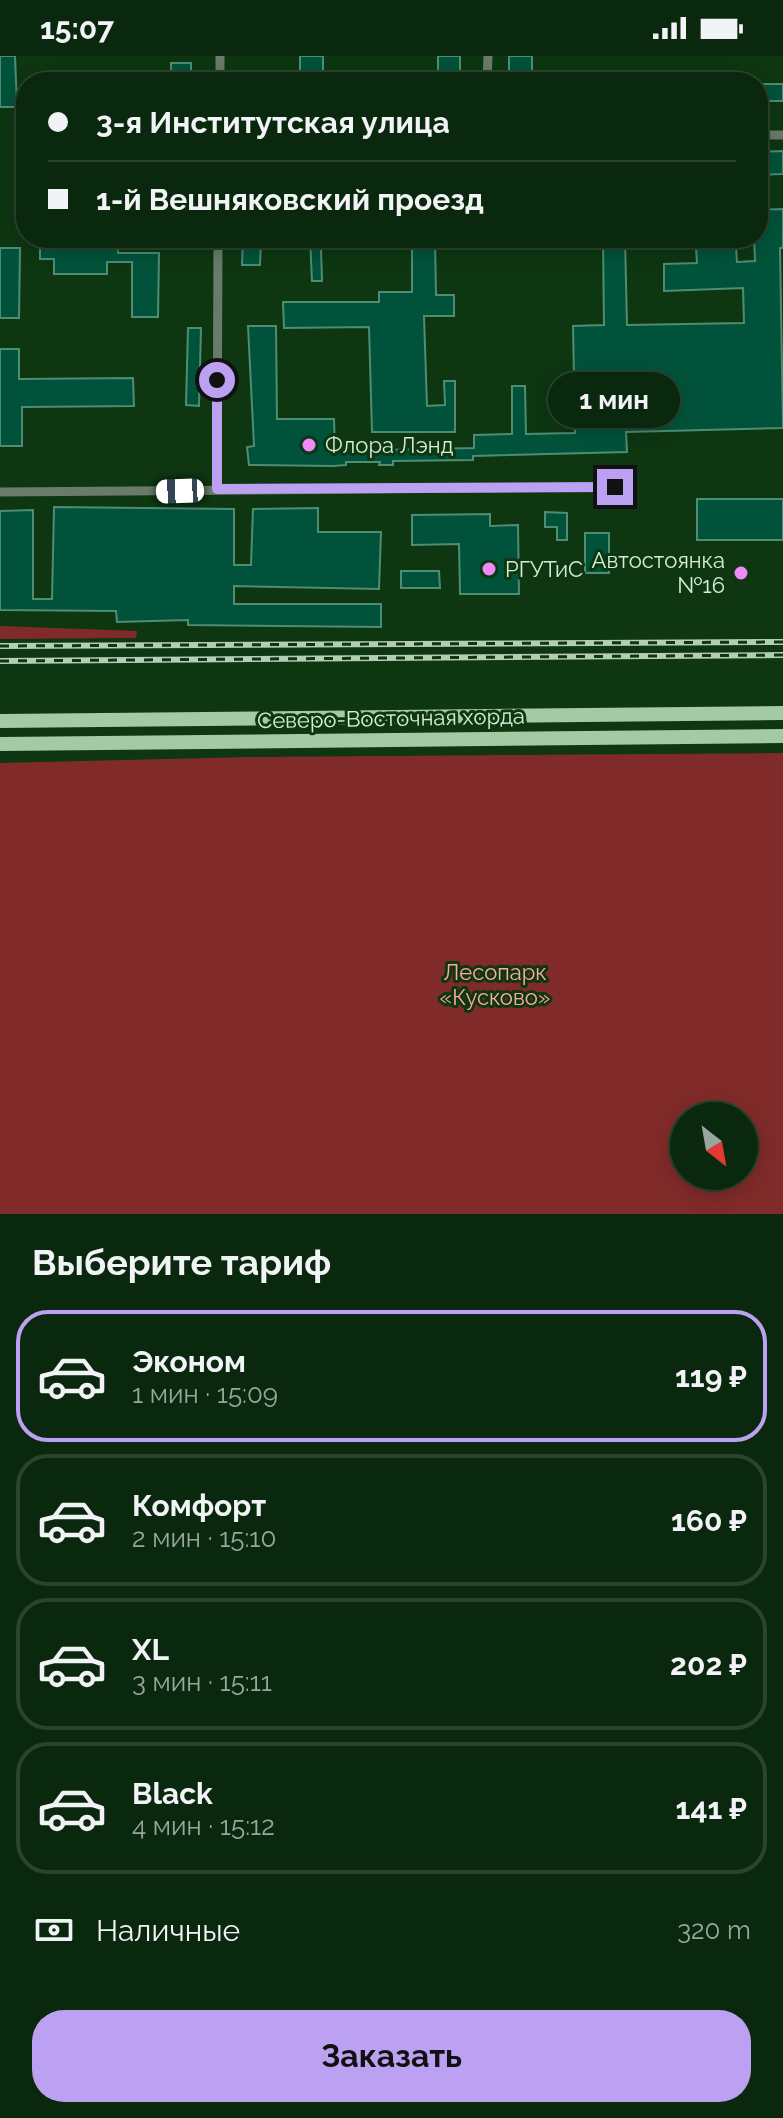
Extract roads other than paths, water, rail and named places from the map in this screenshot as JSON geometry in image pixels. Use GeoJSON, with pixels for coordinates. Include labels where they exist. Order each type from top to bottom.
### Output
{"type":"FeatureCollection","features":[{"type":"Feature","properties":{"kind":"main road","name":"Северо-Восточная хорда"},"geometry":{"type":"LineString","coordinates":[[0,721],[783,713]]}},
{"type":"Feature","properties":{"kind":"main road","name":"Северо-Восточная хорда"},"geometry":{"type":"LineString","coordinates":[[0,744],[783,736]]}},
{"type":"Feature","properties":{"kind":"street"},"geometry":{"type":"LineString","coordinates":[[217,489],[218,248]]}},
{"type":"Feature","properties":{"kind":"street"},"geometry":{"type":"LineString","coordinates":[[0,492],[615,487]]}},
{"type":"Feature","properties":{"kind":"railway"},"geometry":{"type":"LineString","coordinates":[[0,646],[783,642]]}},
{"type":"Feature","properties":{"kind":"railway"},"geometry":{"type":"LineString","coordinates":[[0,661],[783,655]]}},
{"type":"Feature","properties":{"kind":"place","name":"Флора Лэнд"},"geometry":{"type":"Point","coordinates":[309,445]}},
{"type":"Feature","properties":{"kind":"place","name":"РГУТиС"},"geometry":{"type":"Point","coordinates":[489,569]}},
{"type":"Feature","properties":{"kind":"place","name":"Автостоянка №16"},"geometry":{"type":"Point","coordinates":[741,573]}},
{"type":"Feature","properties":{"kind":"park label","name":"Лесопарк «Кусково»"},"geometry":{"type":"Point","coordinates":[495,984]}}]}
